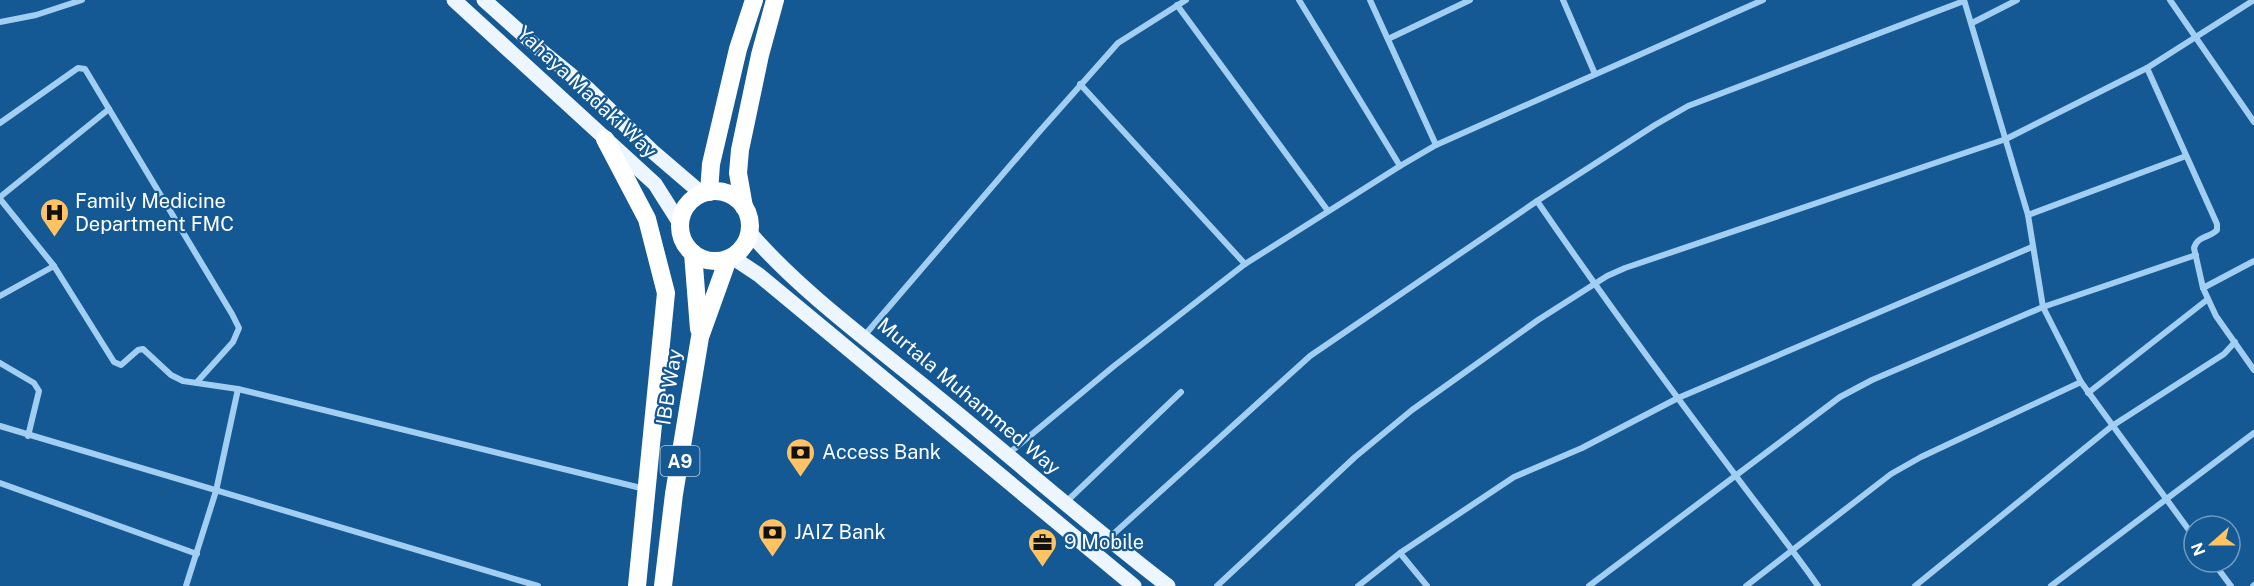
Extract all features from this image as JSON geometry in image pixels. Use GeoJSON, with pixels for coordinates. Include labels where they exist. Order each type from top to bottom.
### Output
{"type":"FeatureCollection","features":[{"type":"Feature","properties":{"kind":"highway"},"geometry":{"type":"LineString","coordinates":[[705,192],[738,49],[754,0]]}},
{"type":"Feature","properties":{"kind":"highway"},"geometry":{"type":"LineString","coordinates":[[750,232],[750,219],[744,207],[738,173],[740,150],[760,55],[776,0]]}},
{"type":"Feature","properties":{"kind":"highway"},"geometry":{"type":"LineString","coordinates":[[605,139],[647,219],[666,293],[637,586]]}},
{"type":"Feature","properties":{"kind":"highway"},"geometry":{"type":"LineString","coordinates":[[681,225],[683,213],[689,203],[705,192],[722,192],[730,195],[744,207]]}},
{"type":"Feature","properties":{"kind":"highway","name":"A9"},"geometry":{"type":"LineString","coordinates":[[681,225],[685,244],[693,253]]}},
{"type":"Feature","properties":{"kind":"highway","name":"A9"},"geometry":{"type":"LineString","coordinates":[[730,258],[741,251],[750,232]]}},
{"type":"Feature","properties":{"kind":"highway"},"geometry":{"type":"LineString","coordinates":[[693,253],[704,260],[716,262],[730,258]]}},
{"type":"Feature","properties":{"kind":"highway","name":"IBB Way"},"geometry":{"type":"LineString","coordinates":[[693,253],[700,337]]}},
{"type":"Feature","properties":{"kind":"highway","name":"IBB Way"},"geometry":{"type":"LineString","coordinates":[[663,586],[674,494],[700,337],[730,258]]}},
{"type":"Feature","properties":{"kind":"main road","name":"Yahaya Madaki Way"},"geometry":{"type":"LineString","coordinates":[[454,0],[655,184],[681,225]]}},
{"type":"Feature","properties":{"kind":"main road","name":"Yahaya Madaki Way"},"geometry":{"type":"LineString","coordinates":[[484,0],[587,88],[652,151],[705,192]]}},
{"type":"Feature","properties":{"kind":"main road","name":"Murtala Muhammed Way"},"geometry":{"type":"LineString","coordinates":[[750,232],[786,270],[1008,454],[1107,540],[1168,586]]}},
{"type":"Feature","properties":{"kind":"main road","name":"Murtala Muhammed Way"},"geometry":{"type":"LineString","coordinates":[[730,258],[759,275],[1134,586]]}},
{"type":"Feature","properties":{"kind":"street"},"geometry":{"type":"LineString","coordinates":[[0,22],[36,15],[82,0]]}},
{"type":"Feature","properties":{"kind":"street"},"geometry":{"type":"LineString","coordinates":[[864,336],[1080,84],[1118,43],[1186,0]]}},
{"type":"Feature","properties":{"kind":"street"},"geometry":{"type":"LineString","coordinates":[[1299,0],[1400,166]]}},
{"type":"Feature","properties":{"kind":"street"},"geometry":{"type":"LineString","coordinates":[[1370,0],[1436,145]]}},
{"type":"Feature","properties":{"kind":"street"},"geometry":{"type":"LineString","coordinates":[[1388,39],[1470,0]]}},
{"type":"Feature","properties":{"kind":"street"},"geometry":{"type":"LineString","coordinates":[[1563,0],[1595,74]]}},
{"type":"Feature","properties":{"kind":"street"},"geometry":{"type":"LineString","coordinates":[[1008,454],[1114,366],[1245,264],[1400,166],[1436,145],[1747,3],[1763,0]]}},
{"type":"Feature","properties":{"kind":"street"},"geometry":{"type":"LineString","coordinates":[[1107,540],[1310,356],[1537,201],[1655,125],[1689,106],[1964,0],[2028,215],[2043,307],[2080,382],[2182,522]]}},
{"type":"Feature","properties":{"kind":"street"},"geometry":{"type":"LineString","coordinates":[[1971,23],[2017,0]]}},
{"type":"Feature","properties":{"kind":"street"},"geometry":{"type":"LineString","coordinates":[[2170,0],[2254,122]]}},
{"type":"Feature","properties":{"kind":"street"},"geometry":{"type":"LineString","coordinates":[[1216,586],[1355,457],[1412,410],[1539,320],[1595,286],[1607,276],[2006,139],[2147,68],[2254,0]]}},
{"type":"Feature","properties":{"kind":"street"},"geometry":{"type":"LineString","coordinates":[[1177,5],[1328,211]]}},
{"type":"Feature","properties":{"kind":"street"},"geometry":{"type":"LineString","coordinates":[[0,123],[82,67],[85,69],[239,328],[232,342],[197,382]]}},
{"type":"Feature","properties":{"kind":"street"},"geometry":{"type":"LineString","coordinates":[[2147,68],[2217,230],[2214,234],[2202,237],[2196,242],[2194,248],[2203,288],[2216,316],[2254,370]]}},
{"type":"Feature","properties":{"kind":"street"},"geometry":{"type":"LineString","coordinates":[[1080,84],[1245,264]]}},
{"type":"Feature","properties":{"kind":"street"},"geometry":{"type":"LineString","coordinates":[[109,110],[0,198],[54,266],[114,362],[122,365],[138,350],[143,349],[171,375],[183,381],[238,389],[647,489]]}},
{"type":"Feature","properties":{"kind":"street"},"geometry":{"type":"LineString","coordinates":[[2028,215],[2186,156]]}},
{"type":"Feature","properties":{"kind":"street"},"geometry":{"type":"LineString","coordinates":[[1537,201],[1595,286],[1735,476],[1794,550],[1818,586]]}},
{"type":"Feature","properties":{"kind":"street"},"geometry":{"type":"LineString","coordinates":[[1358,586],[1400,553],[1514,477],[1582,448],[1678,398],[2032,247]]}},
{"type":"Feature","properties":{"kind":"street"},"geometry":{"type":"LineString","coordinates":[[1589,586],[1840,397],[1872,380],[2043,307],[2196,255]]}},
{"type":"Feature","properties":{"kind":"street"},"geometry":{"type":"LineString","coordinates":[[2203,288],[2254,261]]}},
{"type":"Feature","properties":{"kind":"street"},"geometry":{"type":"LineString","coordinates":[[0,296],[54,266]]}},
{"type":"Feature","properties":{"kind":"street"},"geometry":{"type":"LineString","coordinates":[[2088,393],[2208,299]]}},
{"type":"Feature","properties":{"kind":"street"},"geometry":{"type":"LineString","coordinates":[[1914,586],[2112,426],[2224,354],[2235,342]]}},
{"type":"Feature","properties":{"kind":"street"},"geometry":{"type":"LineString","coordinates":[[0,363],[34,383],[39,391],[28,436]]}},
{"type":"Feature","properties":{"kind":"street"},"geometry":{"type":"LineString","coordinates":[[1746,586],[1891,474],[1932,452],[2080,382]]}},
{"type":"Feature","properties":{"kind":"street"},"geometry":{"type":"LineString","coordinates":[[186,586],[216,491],[238,389]]}},
{"type":"Feature","properties":{"kind":"street"},"geometry":{"type":"LineString","coordinates":[[1065,503],[1181,392]]}},
{"type":"Feature","properties":{"kind":"street"},"geometry":{"type":"LineString","coordinates":[[0,426],[538,586]]}},
{"type":"Feature","properties":{"kind":"street"},"geometry":{"type":"LineString","coordinates":[[2051,586],[2254,433]]}},
{"type":"Feature","properties":{"kind":"street"},"geometry":{"type":"LineString","coordinates":[[0,483],[197,554]]}},
{"type":"Feature","properties":{"kind":"street"},"geometry":{"type":"LineString","coordinates":[[1400,553],[1427,586]]}},
{"type":"Feature","properties":{"kind":"place","name":"Family Medicine Department FMC"},"geometry":{"type":"Point","coordinates":[54,238]}},
{"type":"Feature","properties":{"kind":"place","name":"Access Bank"},"geometry":{"type":"Point","coordinates":[801,478]}},
{"type":"Feature","properties":{"kind":"place","name":"JAIZ Bank"},"geometry":{"type":"Point","coordinates":[773,558]}},
{"type":"Feature","properties":{"kind":"place","name":"9 Mobile"},"geometry":{"type":"Point","coordinates":[1043,568]}}]}
